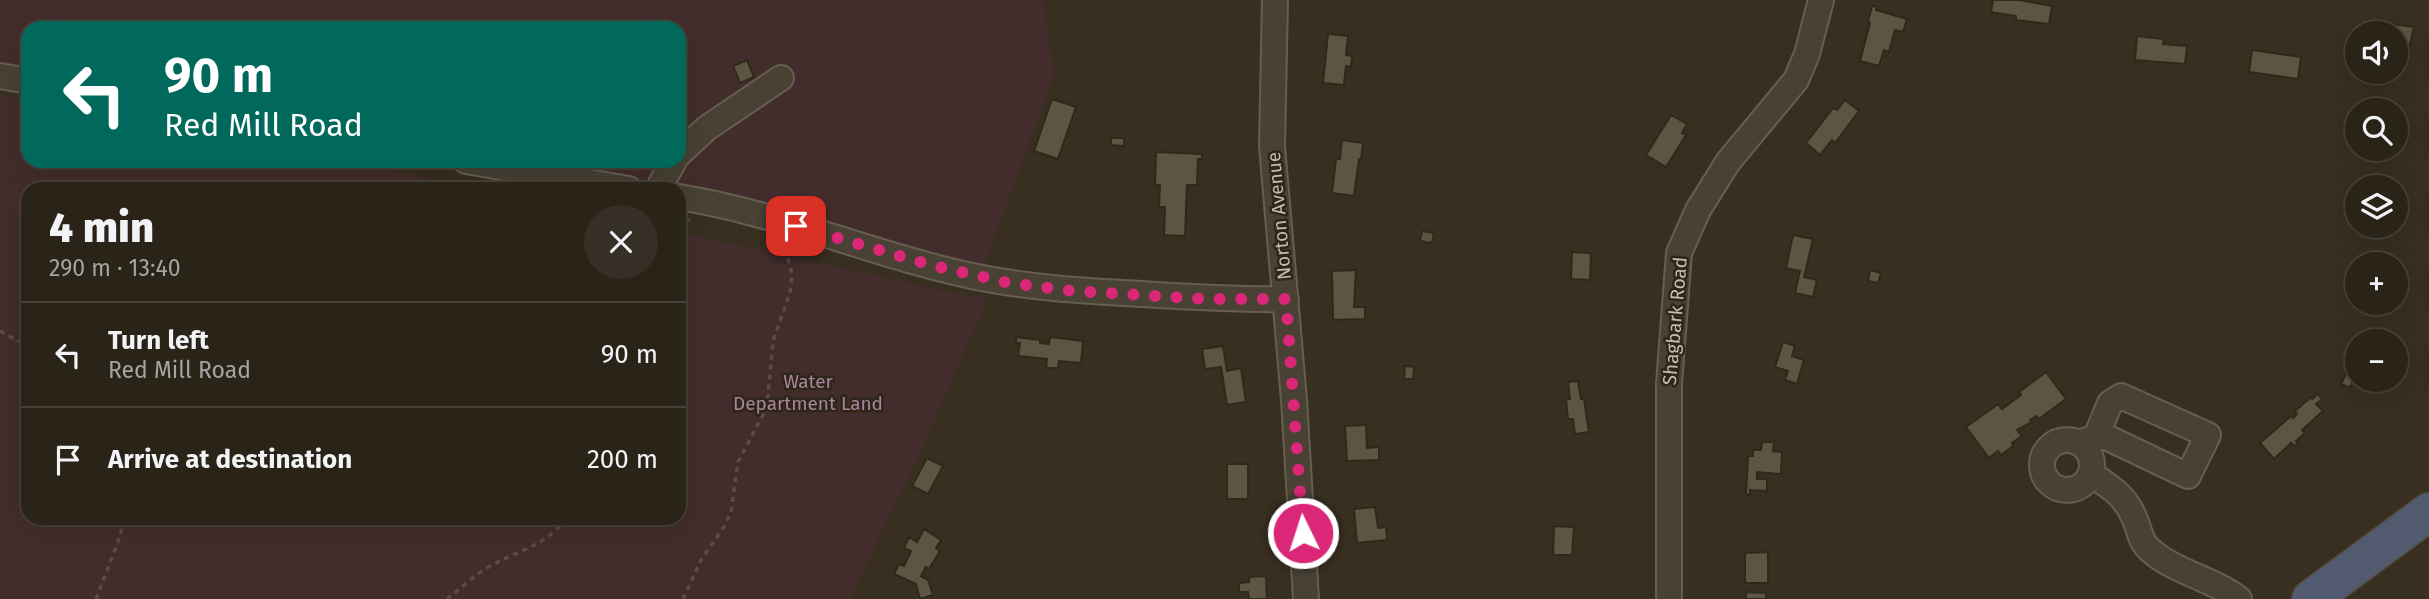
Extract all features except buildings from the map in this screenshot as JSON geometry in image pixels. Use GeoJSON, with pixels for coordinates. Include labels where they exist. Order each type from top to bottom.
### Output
{"type":"FeatureCollection","features":[{"type":"Feature","properties":{"kind":"highway"},"geometry":{"type":"LineString","coordinates":[[2311,599],[2429,512]]}},
{"type":"Feature","properties":{"kind":"street","name":"Norton Avenue"},"geometry":{"type":"LineString","coordinates":[[1275,0],[1272,146],[1286,299],[1306,599]]}},
{"type":"Feature","properties":{"kind":"street","name":"Shagbark Road"},"geometry":{"type":"LineString","coordinates":[[1669,599],[1669,384],[1679,253],[1698,210],[1728,162],[1796,80],[1807,54],[1821,0]]}},
{"type":"Feature","properties":{"kind":"street"},"geometry":{"type":"LineString","coordinates":[[0,76],[21,80]]}},
{"type":"Feature","properties":{"kind":"street"},"geometry":{"type":"LineString","coordinates":[[686,148],[707,128],[781,78]]}},
{"type":"Feature","properties":{"kind":"street"},"geometry":{"type":"LineString","coordinates":[[507,168],[588,182]]}},
{"type":"Feature","properties":{"kind":"street"},"geometry":{"type":"LineString","coordinates":[[686,199],[777,220],[931,265],[1009,283],[1073,291],[1207,299],[1286,299]]}},
{"type":"Feature","properties":{"kind":"street"},"geometry":{"type":"LineString","coordinates":[[2062,440],[2087,440],[2091,474],[2079,488],[2062,491],[2054,487],[2043,474],[2041,466],[2047,449],[2062,440]]}},
{"type":"Feature","properties":{"kind":"street"},"geometry":{"type":"LineString","coordinates":[[2091,474],[2115,489],[2124,499],[2134,516],[2143,542],[2149,549],[2170,564],[2228,590],[2239,599]]}},
{"type":"Feature","properties":{"kind":"path"},"geometry":{"type":"LineString","coordinates":[[683,599],[701,560],[731,512],[738,461],[767,407],[773,341],[790,293],[792,273],[777,220]]}},
{"type":"Feature","properties":{"kind":"path"},"geometry":{"type":"LineString","coordinates":[[0,331],[21,342]]}},
{"type":"Feature","properties":{"kind":"path"},"geometry":{"type":"LineString","coordinates":[[96,599],[121,534],[121,525]]}},
{"type":"Feature","properties":{"kind":"path"},"geometry":{"type":"LineString","coordinates":[[447,599],[486,568],[541,543],[561,525]]}},
{"type":"Feature","properties":{"kind":"green space"},"geometry":{"type":"Polygon","coordinates":[[[0,0],[1043,0],[1054,74],[984,267],[686,191],[686,182],[604,182],[536,168],[686,168],[686,21],[21,21],[21,66],[0,62],[0,0]]]}},
{"type":"Feature","properties":{"kind":"green space","name":"Water Department Land"},"geometry":{"type":"Polygon","coordinates":[[[0,94],[21,98],[21,168],[376,168],[446,182],[21,182],[21,525],[686,525],[686,234],[973,297],[988,298],[921,451],[850,599],[0,599],[0,94]]]}},
{"type":"Feature","properties":{"kind":"route"},"geometry":{"type":"LineString","coordinates":[[796,226],[931,265],[1009,283],[1073,291],[1207,299],[1286,299],[1303,533]]}}]}
